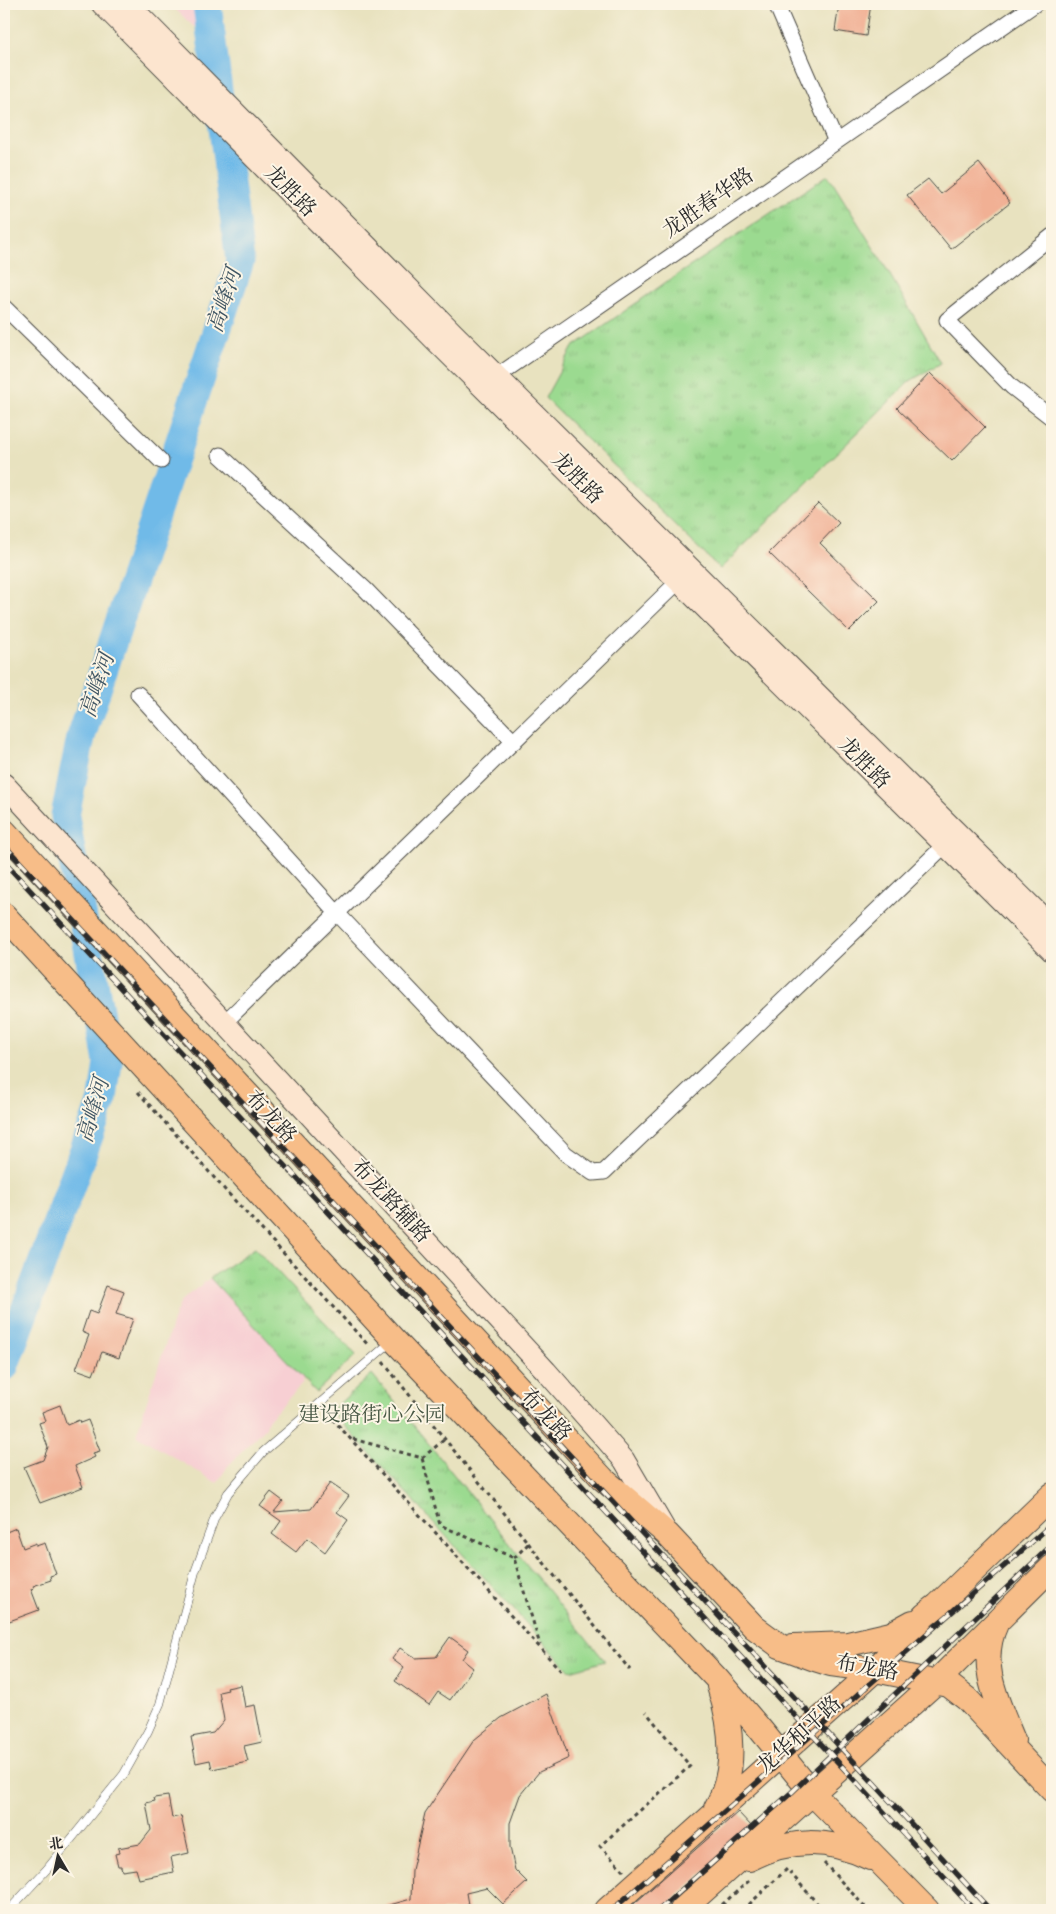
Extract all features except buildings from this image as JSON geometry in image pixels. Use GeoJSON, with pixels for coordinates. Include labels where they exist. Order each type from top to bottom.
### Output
{"type":"FeatureCollection","features":[{"type":"Feature","properties":{"kind":"main road","name":"龙胜路"},"geometry":{"type":"LineString","coordinates":[[102,4],[240,142],[490,382],[685,575],[1052,927]]}},
{"type":"Feature","properties":{"kind":"main road","name":"龙胜路"},"geometry":{"type":"LineString","coordinates":[[128,4],[236,113],[490,382]]}},
{"type":"Feature","properties":{"kind":"main road","name":"龙胜路"},"geometry":{"type":"LineString","coordinates":[[685,575],[945,845],[1052,951]]}},
{"type":"Feature","properties":{"kind":"main road","name":"布龙路辅路"},"geometry":{"type":"LineString","coordinates":[[4,784],[546,1371],[624,1460],[668,1534]]}},
{"type":"Feature","properties":{"kind":"main road","name":"布龙路"},"geometry":{"type":"LineString","coordinates":[[4,831],[604,1479],[668,1534],[754,1627],[780,1646],[815,1660],[875,1670],[949,1686],[967,1699],[1052,1790]]}},
{"type":"Feature","properties":{"kind":"main road"},"geometry":{"type":"LineString","coordinates":[[4,915],[393,1340],[717,1680],[780,1753],[812,1794],[927,1910]]}},
{"type":"Feature","properties":{"kind":"main road","name":"龙华和平路"},"geometry":{"type":"LineString","coordinates":[[607,1910],[780,1753],[875,1670],[925,1615],[938,1605],[1052,1495]]}},
{"type":"Feature","properties":{"kind":"main road"},"geometry":{"type":"LineString","coordinates":[[682,1910],[936,1682],[1052,1567]]}},
{"type":"Feature","properties":{"kind":"main road"},"geometry":{"type":"LineString","coordinates":[[780,1646],[848,1644],[891,1634],[925,1615]]}},
{"type":"Feature","properties":{"kind":"main road"},"geometry":{"type":"LineString","coordinates":[[998,1621],[991,1635],[988,1651],[988,1670],[997,1702],[1020,1756]]}},
{"type":"Feature","properties":{"kind":"main road"},"geometry":{"type":"LineString","coordinates":[[711,1816],[723,1796],[730,1774],[731,1753],[730,1731],[725,1705],[717,1680]]}},
{"type":"Feature","properties":{"kind":"main road"},"geometry":{"type":"LineString","coordinates":[[729,1868],[782,1846],[806,1842],[829,1844],[850,1849],[877,1861]]}},
{"type":"Feature","properties":{"kind":"street"},"geometry":{"type":"LineString","coordinates":[[776,4],[836,142]]}},
{"type":"Feature","properties":{"kind":"street","name":"龙胜春华路"},"geometry":{"type":"LineString","coordinates":[[490,382],[1035,4]]}},
{"type":"Feature","properties":{"kind":"street"},"geometry":{"type":"LineString","coordinates":[[1052,236],[947,320],[1012,387],[1052,418]]}},
{"type":"Feature","properties":{"kind":"street"},"geometry":{"type":"LineString","coordinates":[[4,307],[161,461]]}},
{"type":"Feature","properties":{"kind":"street"},"geometry":{"type":"LineString","coordinates":[[220,455],[365,589],[514,742]]}},
{"type":"Feature","properties":{"kind":"street"},"geometry":{"type":"LineString","coordinates":[[224,1022],[685,575]]}},
{"type":"Feature","properties":{"kind":"street"},"geometry":{"type":"LineString","coordinates":[[138,694],[337,913],[566,1154],[593,1173],[604,1172],[945,845]]}},
{"type":"Feature","properties":{"kind":"lane"},"geometry":{"type":"LineString","coordinates":[[9,1910],[47,1869],[124,1774],[148,1731],[160,1704],[195,1572],[215,1517],[228,1493],[263,1452],[393,1340]]}},
{"type":"Feature","properties":{"kind":"path"},"geometry":{"type":"LineString","coordinates":[[136,1090],[370,1346]]}},
{"type":"Feature","properties":{"kind":"path"},"geometry":{"type":"LineString","coordinates":[[383,1362],[630,1670]]}},
{"type":"Feature","properties":{"kind":"path"},"geometry":{"type":"LineString","coordinates":[[327,1413],[562,1672]]}},
{"type":"Feature","properties":{"kind":"path"},"geometry":{"type":"LineString","coordinates":[[351,1439],[422,1458]]}},
{"type":"Feature","properties":{"kind":"path"},"geometry":{"type":"LineString","coordinates":[[422,1458],[445,1439]]}},
{"type":"Feature","properties":{"kind":"path"},"geometry":{"type":"LineString","coordinates":[[422,1458],[440,1525]]}},
{"type":"Feature","properties":{"kind":"path"},"geometry":{"type":"LineString","coordinates":[[434,1531],[440,1525]]}},
{"type":"Feature","properties":{"kind":"path"},"geometry":{"type":"LineString","coordinates":[[440,1525],[514,1558],[541,1648]]}},
{"type":"Feature","properties":{"kind":"path"},"geometry":{"type":"LineString","coordinates":[[514,1558],[529,1543]]}},
{"type":"Feature","properties":{"kind":"path"},"geometry":{"type":"LineString","coordinates":[[629,1877],[600,1846],[690,1766],[646,1712]]}},
{"type":"Feature","properties":{"kind":"path"},"geometry":{"type":"LineString","coordinates":[[824,1863],[868,1910]]}},
{"type":"Feature","properties":{"kind":"path"},"geometry":{"type":"LineString","coordinates":[[743,1910],[788,1869],[823,1910]]}},
{"type":"Feature","properties":{"kind":"shaded area"},"geometry":{"type":"Polygon","coordinates":[[[170,4],[195,4],[198,23],[194,27],[170,4]]]}},
{"type":"Feature","properties":{"kind":"shaded area"},"geometry":{"type":"Polygon","coordinates":[[[210,1278],[303,1378],[302,1384],[268,1420],[266,1427],[228,1466],[217,1483],[136,1435],[176,1312],[181,1302],[188,1295],[210,1278]]]}},
{"type":"Feature","properties":{"kind":"green space"},"geometry":{"type":"Polygon","coordinates":[[[828,175],[886,268],[941,363],[910,381],[720,569],[545,398],[573,347],[665,283],[828,175]]]}},
{"type":"Feature","properties":{"kind":"green space","name":"建设路街心公园"},"geometry":{"type":"Polygon","coordinates":[[[255,1248],[356,1355],[316,1392],[210,1278],[255,1248]]]}},
{"type":"Feature","properties":{"kind":"green space","name":"建设路街心公园"},"geometry":{"type":"Polygon","coordinates":[[[372,1374],[605,1661],[570,1671],[331,1411],[372,1374]]]}},
{"type":"Feature","properties":{"kind":"waterway","name":"高峰河"},"geometry":{"type":"LineString","coordinates":[[4,1367],[103,1098],[108,1062],[65,816],[81,737],[240,261],[207,4]]}},
{"type":"Feature","properties":{"kind":"railway"},"geometry":{"type":"LineString","coordinates":[[4,845],[990,1910]]}},
{"type":"Feature","properties":{"kind":"railway"},"geometry":{"type":"LineString","coordinates":[[4,862],[974,1910]]}},
{"type":"Feature","properties":{"kind":"railway"},"geometry":{"type":"LineString","coordinates":[[612,1910],[1052,1524]]}},
{"type":"Feature","properties":{"kind":"railway"},"geometry":{"type":"LineString","coordinates":[[659,1910],[792,1792],[1052,1545]]}}]}
